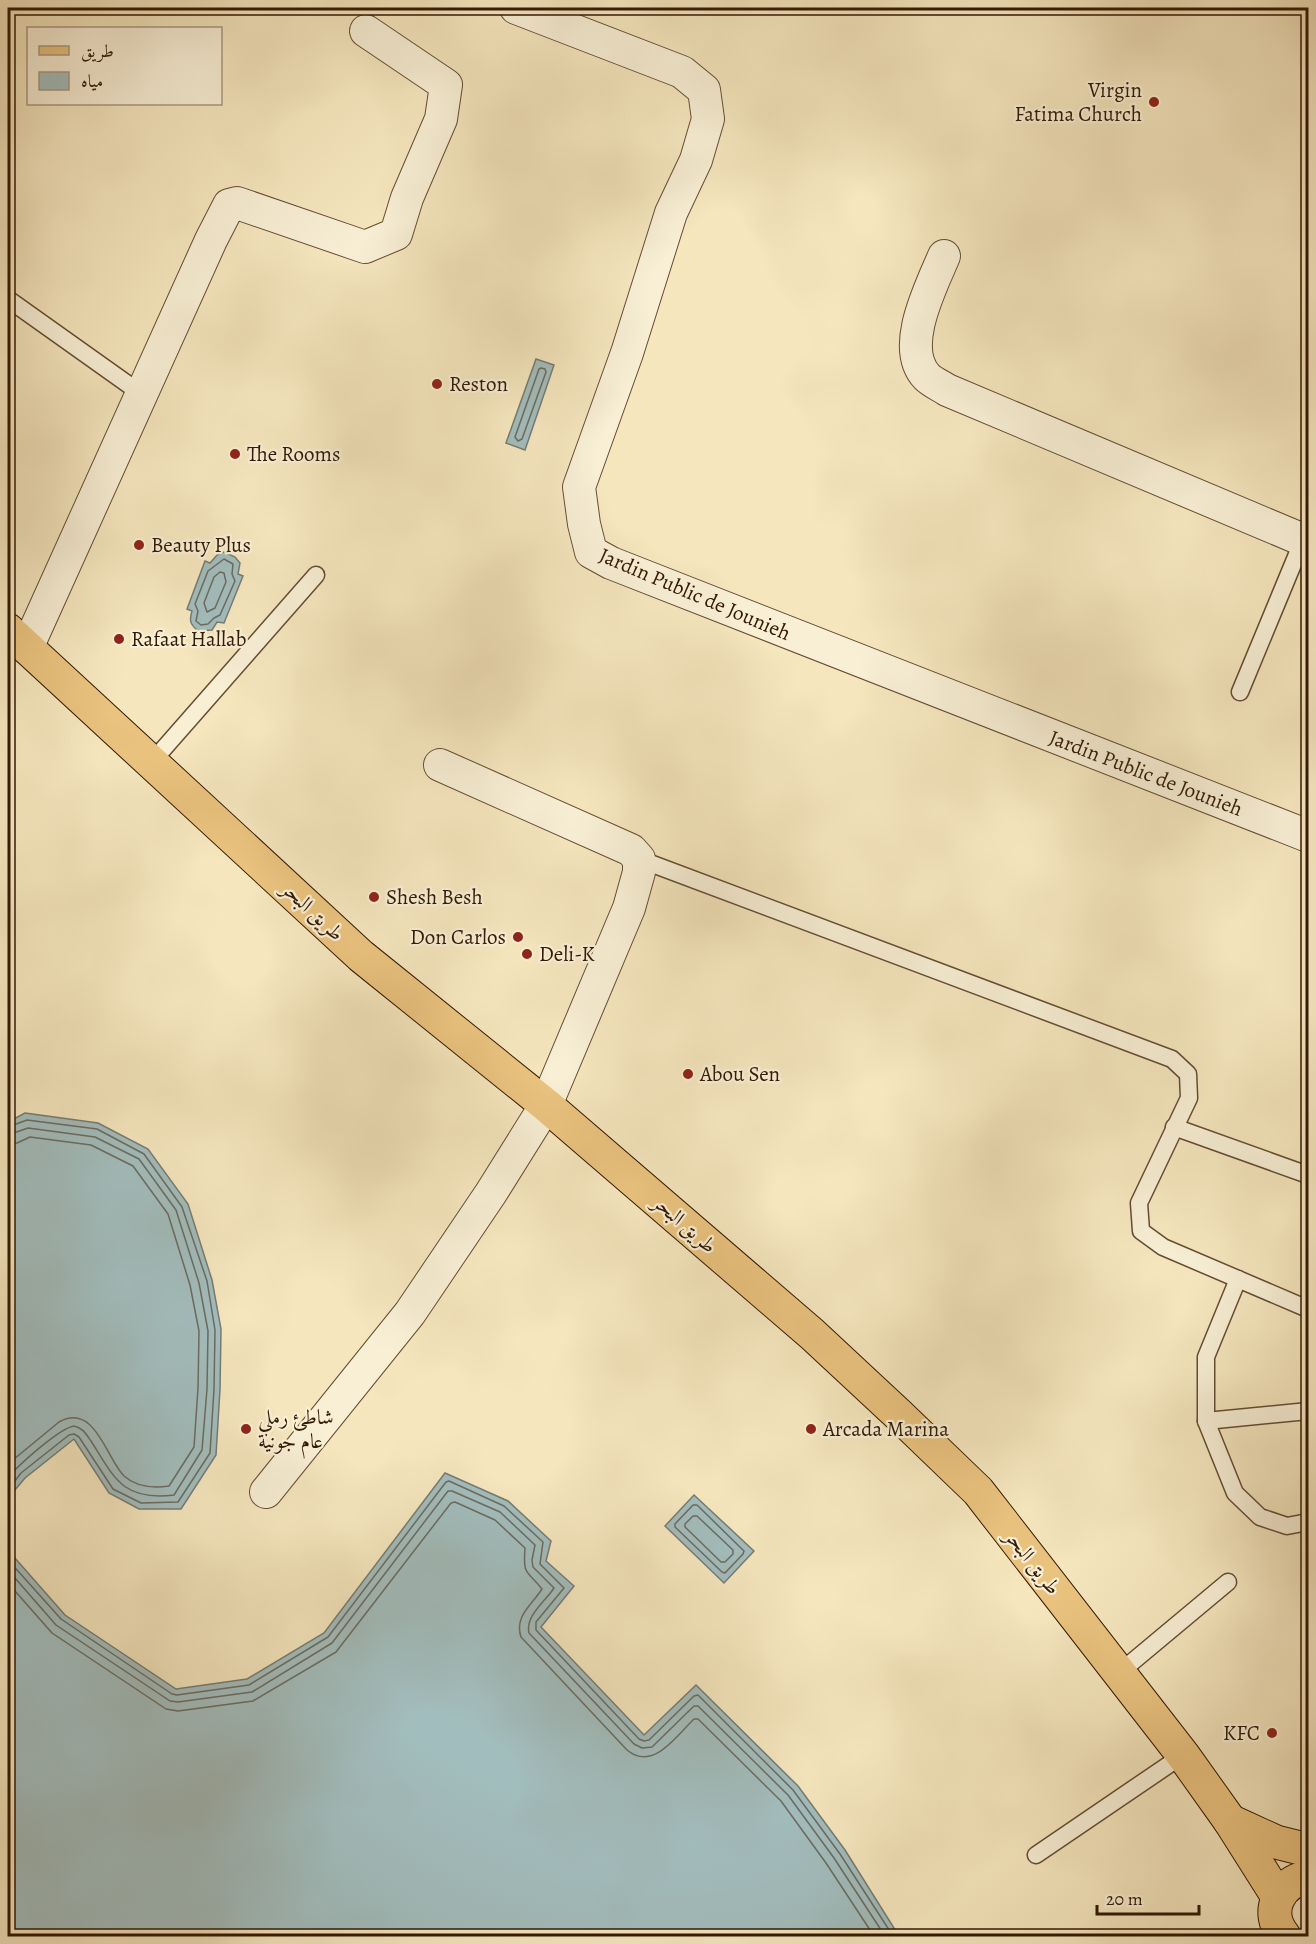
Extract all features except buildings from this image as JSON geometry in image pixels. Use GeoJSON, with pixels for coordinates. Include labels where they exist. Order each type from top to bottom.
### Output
{"type":"FeatureCollection","features":[{"type":"Feature","properties":{"kind":"main road","name":"طريق البحر"},"geometry":{"type":"LineString","coordinates":[[17,639],[361,956],[546,1105],[812,1334],[978,1491],[1183,1755],[1230,1821],[1278,1897]]}},
{"type":"Feature","properties":{"kind":"main road"},"geometry":{"type":"LineString","coordinates":[[1230,1821],[1276,1842],[1308,1850]]}},
{"type":"Feature","properties":{"kind":"main road"},"geometry":{"type":"LineString","coordinates":[[1284,1936],[1275,1920],[1278,1897],[1296,1880],[1308,1877]]}},
{"type":"Feature","properties":{"kind":"street","name":"Jardin Public de Jounieh"},"geometry":{"type":"LineString","coordinates":[[516,8],[682,72],[704,90],[708,119],[696,160],[671,213],[627,352],[579,487],[584,524],[591,552],[611,563],[1308,836]]}},
{"type":"Feature","properties":{"kind":"street"},"geometry":{"type":"LineString","coordinates":[[17,639],[143,395],[229,205],[237,203],[365,247],[396,234],[407,198],[441,119],[446,85],[366,31]]}},
{"type":"Feature","properties":{"kind":"street"},"geometry":{"type":"LineString","coordinates":[[944,256],[929,292],[915,338],[918,361],[927,376],[947,390],[1306,541]]}},
{"type":"Feature","properties":{"kind":"street"},"geometry":{"type":"LineString","coordinates":[[266,1492],[410,1313],[546,1105],[629,908],[639,872],[639,859],[632,850],[440,765]]}},
{"type":"Feature","properties":{"kind":"lane"},"geometry":{"type":"LineString","coordinates":[[8,299],[143,395]]}},
{"type":"Feature","properties":{"kind":"lane"},"geometry":{"type":"LineString","coordinates":[[1240,692],[1306,541]]}},
{"type":"Feature","properties":{"kind":"lane"},"geometry":{"type":"LineString","coordinates":[[151,763],[316,575]]}},
{"type":"Feature","properties":{"kind":"lane"},"geometry":{"type":"LineString","coordinates":[[639,859],[1173,1059],[1188,1074],[1190,1098],[1139,1203],[1141,1231],[1163,1247],[1308,1309]]}},
{"type":"Feature","properties":{"kind":"lane"},"geometry":{"type":"LineString","coordinates":[[1174,1127],[1308,1175]]}},
{"type":"Feature","properties":{"kind":"lane"},"geometry":{"type":"LineString","coordinates":[[1238,1279],[1206,1357],[1206,1421],[1235,1493],[1260,1517],[1287,1527],[1308,1522]]}},
{"type":"Feature","properties":{"kind":"lane"},"geometry":{"type":"LineString","coordinates":[[1206,1421],[1308,1411]]}},
{"type":"Feature","properties":{"kind":"lane"},"geometry":{"type":"LineString","coordinates":[[1119,1673],[1228,1582]]}},
{"type":"Feature","properties":{"kind":"lane"},"geometry":{"type":"LineString","coordinates":[[1036,1855],[1183,1755]]}},
{"type":"Feature","properties":{"kind":"water"},"geometry":{"type":"Polygon","coordinates":[[[536,359],[554,365],[525,450],[506,443],[536,359]]]}},
{"type":"Feature","properties":{"kind":"water"},"geometry":{"type":"Polygon","coordinates":[[[224,552],[235,557],[240,563],[238,574],[243,576],[224,623],[217,622],[212,630],[198,631],[191,622],[192,611],[187,609],[205,561],[210,563],[217,555],[224,552]]]}},
{"type":"Feature","properties":{"kind":"water"},"geometry":{"type":"Polygon","coordinates":[[[25,1113],[98,1123],[148,1149],[188,1204],[212,1280],[221,1329],[216,1455],[181,1509],[139,1509],[109,1493],[74,1439],[25,1478],[9,1497],[14,1557],[65,1615],[176,1689],[247,1679],[324,1633],[445,1473],[508,1501],[551,1541],[546,1561],[574,1586],[541,1627],[644,1735],[696,1685],[798,1786],[845,1850],[899,1936],[8,1936],[8,1122],[25,1113]]]}},
{"type":"Feature","properties":{"kind":"water"},"geometry":{"type":"Polygon","coordinates":[[[694,1495],[754,1551],[724,1583],[665,1526],[694,1495]]]}},
{"type":"Feature","properties":{"kind":"place","name":"Virgin Fatima Church"},"geometry":{"type":"Point","coordinates":[1154,102]}},
{"type":"Feature","properties":{"kind":"place","name":"Reston"},"geometry":{"type":"Point","coordinates":[437,384]}},
{"type":"Feature","properties":{"kind":"place","name":"The Rooms"},"geometry":{"type":"Point","coordinates":[235,454]}},
{"type":"Feature","properties":{"kind":"place","name":"Beauty Plus"},"geometry":{"type":"Point","coordinates":[139,545]}},
{"type":"Feature","properties":{"kind":"place","name":"Rafaat Hallab"},"geometry":{"type":"Point","coordinates":[119,639]}},
{"type":"Feature","properties":{"kind":"place","name":"Shesh Besh"},"geometry":{"type":"Point","coordinates":[374,897]}},
{"type":"Feature","properties":{"kind":"place","name":"Don Carlos"},"geometry":{"type":"Point","coordinates":[518,937]}},
{"type":"Feature","properties":{"kind":"place","name":"Deli-K"},"geometry":{"type":"Point","coordinates":[527,954]}},
{"type":"Feature","properties":{"kind":"place","name":"Abou Sen"},"geometry":{"type":"Point","coordinates":[688,1074]}},
{"type":"Feature","properties":{"kind":"place","name":"شاطئ رملي عام جونية"},"geometry":{"type":"Point","coordinates":[246,1429]}},
{"type":"Feature","properties":{"kind":"place","name":"Arcada Marina"},"geometry":{"type":"Point","coordinates":[811,1429]}},
{"type":"Feature","properties":{"kind":"place","name":"KFC"},"geometry":{"type":"Point","coordinates":[1272,1733]}}]}
